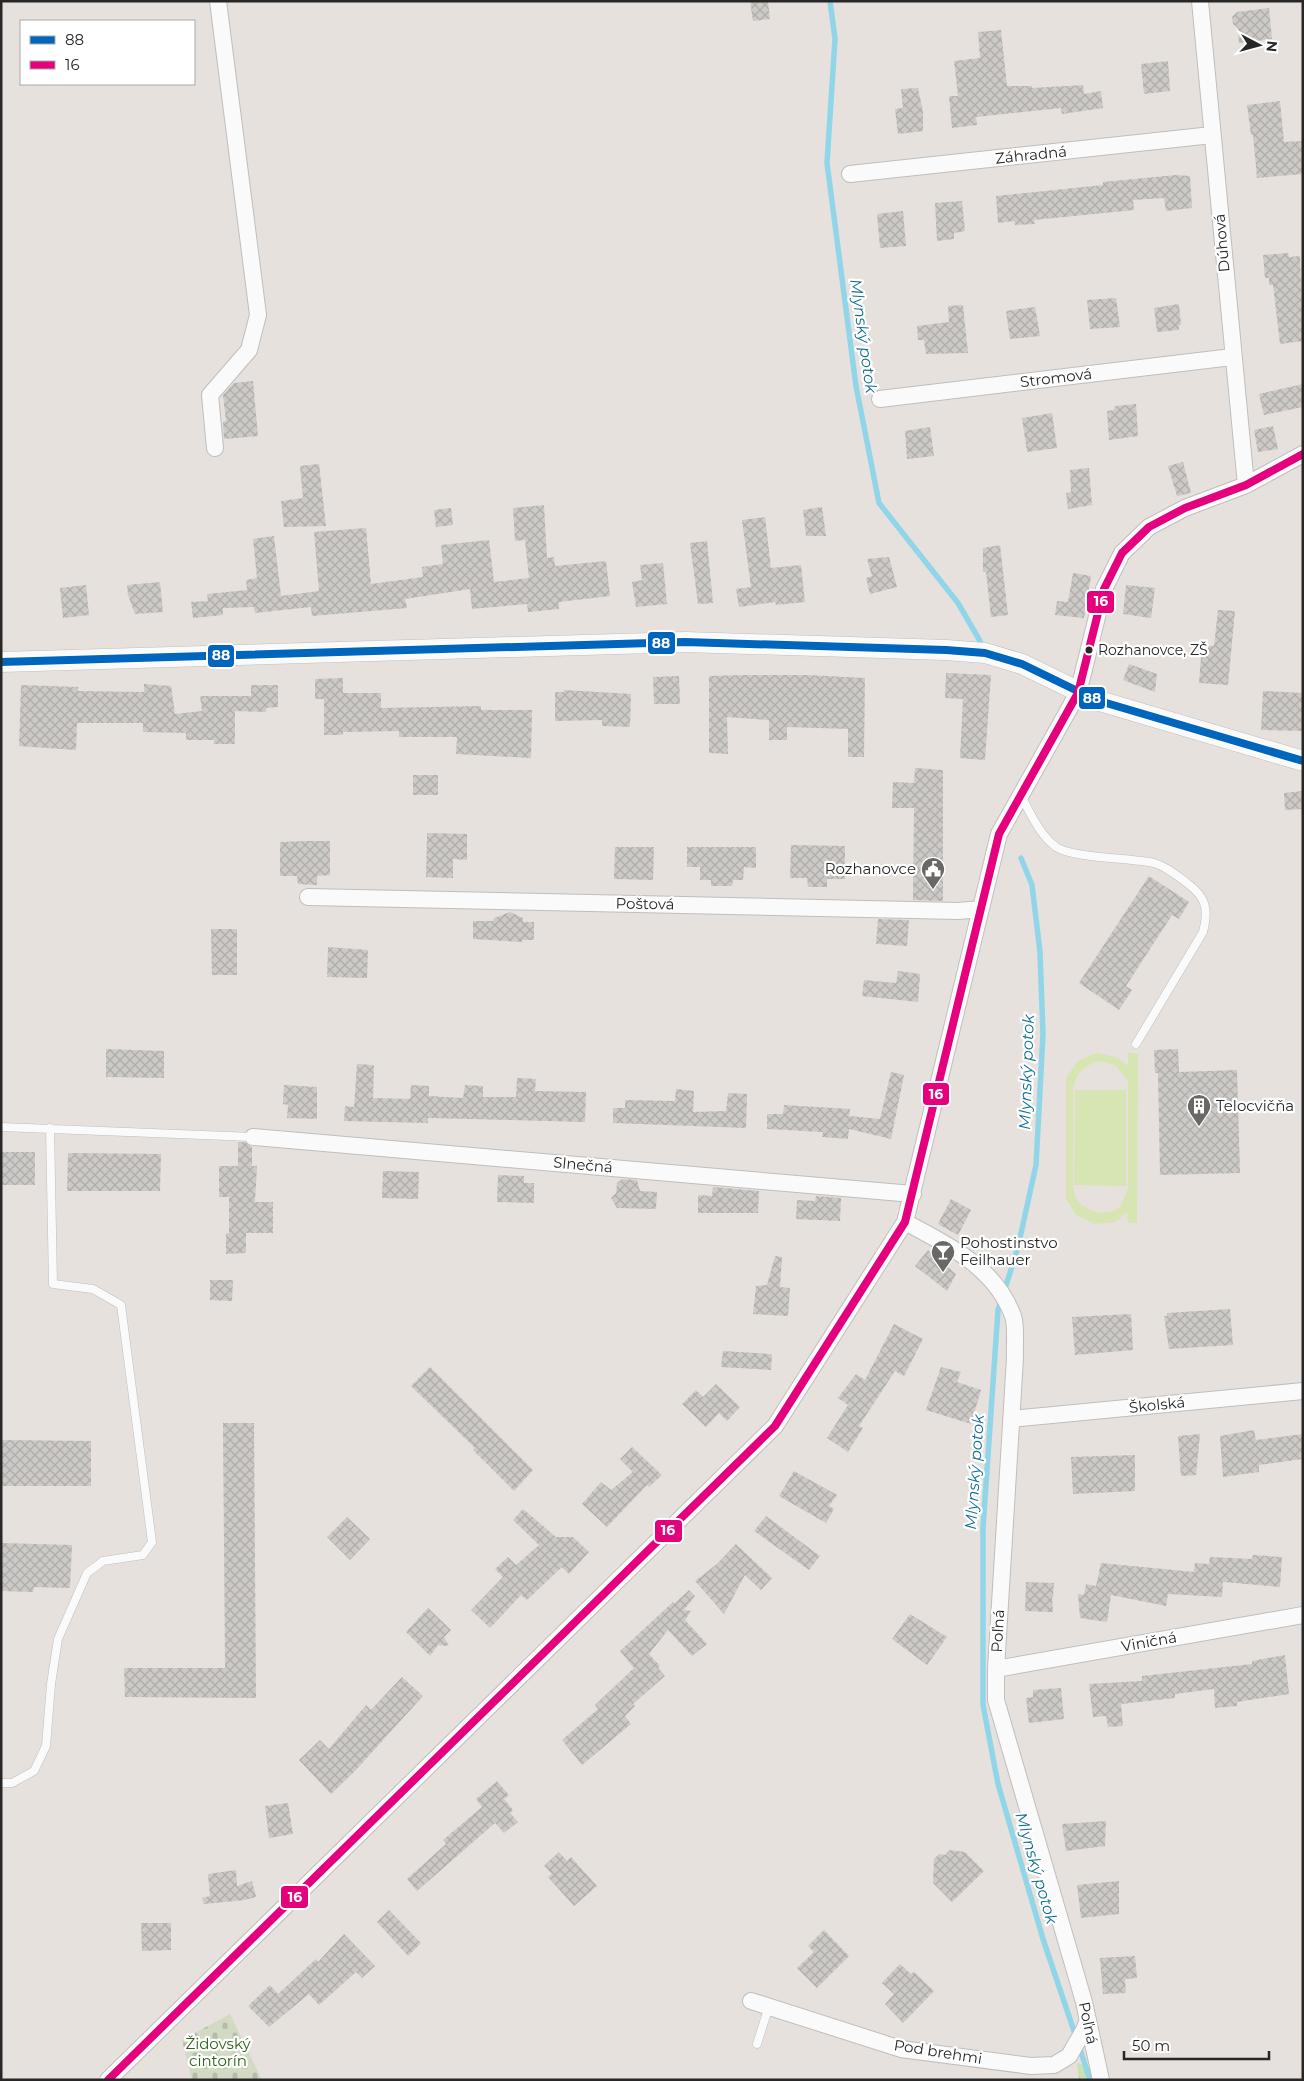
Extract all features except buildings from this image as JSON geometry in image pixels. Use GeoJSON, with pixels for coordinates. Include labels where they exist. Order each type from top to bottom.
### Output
{"type":"FeatureCollection","features":[{"type":"Feature","properties":{"kind":"street"},"geometry":{"type":"LineString","coordinates":[[215,448],[210,395],[249,350],[258,315],[218,1]]}},
{"type":"Feature","properties":{"kind":"street","name":"Dúhová"},"geometry":{"type":"LineString","coordinates":[[1200,1],[1232,357],[1246,485]]}},
{"type":"Feature","properties":{"kind":"street","name":"Záhradná"},"geometry":{"type":"LineString","coordinates":[[850,174],[1212,135]]}},
{"type":"Feature","properties":{"kind":"street","name":"Stromová"},"geometry":{"type":"LineString","coordinates":[[880,398],[1232,357]]}},
{"type":"Feature","properties":{"kind":"street"},"geometry":{"type":"LineString","coordinates":[[108,2080],[775,1426],[905,1222],[998,834],[1078,693],[1104,589],[1122,553],[1149,527],[1185,508],[1246,485],[1303,454]]}},
{"type":"Feature","properties":{"kind":"street"},"geometry":{"type":"LineString","coordinates":[[1,662],[685,642],[893,647],[985,653],[1022,664],[1078,693],[1303,762]]}},
{"type":"Feature","properties":{"kind":"street","name":"Poštová"},"geometry":{"type":"LineString","coordinates":[[308,897],[958,911],[981,909]]}},
{"type":"Feature","properties":{"kind":"street","name":"Slnečná"},"geometry":{"type":"LineString","coordinates":[[253,1137],[913,1194]]}},
{"type":"Feature","properties":{"kind":"street","name":"Poľná"},"geometry":{"type":"LineString","coordinates":[[905,1222],[975,1263],[997,1286],[1013,1317],[1014,1358],[1011,1419],[996,1669],[992,1701],[1101,2080]]}},
{"type":"Feature","properties":{"kind":"street","name":"Školská"},"geometry":{"type":"LineString","coordinates":[[1011,1419],[1303,1391]]}},
{"type":"Feature","properties":{"kind":"street","name":"Viničná"},"geometry":{"type":"LineString","coordinates":[[996,1669],[1303,1615]]}},
{"type":"Feature","properties":{"kind":"street","name":"Pod brehmi"},"geometry":{"type":"LineString","coordinates":[[751,2001],[901,2049],[1031,2066],[1054,2065],[1069,2056],[1086,2025]]}},
{"type":"Feature","properties":{"kind":"lane"},"geometry":{"type":"LineString","coordinates":[[1021,796],[1042,832],[1057,848],[1086,855],[1153,863],[1167,868],[1199,892],[1208,914],[1204,932],[1136,1044]]}},
{"type":"Feature","properties":{"kind":"lane"},"geometry":{"type":"LineString","coordinates":[[1,1127],[253,1137]]}},
{"type":"Feature","properties":{"kind":"lane"},"geometry":{"type":"LineString","coordinates":[[1,1783],[12,1783],[34,1771],[46,1746],[51,1684],[58,1639],[87,1573],[103,1561],[143,1555],[152,1542],[121,1305],[94,1289],[53,1284],[50,1128]]}},
{"type":"Feature","properties":{"kind":"lane"},"geometry":{"type":"LineString","coordinates":[[757,2044],[769,2006]]}},
{"type":"Feature","properties":{"kind":"green space"},"geometry":{"type":"Polygon","coordinates":[[[1096,1053],[1116,1057],[1128,1066],[1128,1053],[1138,1053],[1137,1223],[1128,1223],[1127,1212],[1115,1222],[1095,1224],[1076,1215],[1066,1198],[1066,1078],[1078,1061],[1096,1053]],[[1098,1061],[1088,1066],[1076,1078],[1073,1088],[1073,1188],[1076,1198],[1081,1205],[1098,1213],[1114,1211],[1121,1206],[1128,1189],[1128,1081],[1115,1065],[1098,1061]]]}},
{"type":"Feature","properties":{"kind":"green space"},"geometry":{"type":"Polygon","coordinates":[[[1075,1090],[1126,1090],[1126,1186],[1074,1185],[1075,1090]]]}},
{"type":"Feature","properties":{"kind":"green space","name":"Židovský cintorín"},"geometry":{"type":"Polygon","coordinates":[[[230,2014],[262,2080],[192,2080],[182,2040],[230,2014]]]}},
{"type":"Feature","properties":{"kind":"green space"},"geometry":{"type":"Polygon","coordinates":[[[1077,2063],[1095,2069],[1099,2080],[1079,2080],[1077,2063]]]}},
{"type":"Feature","properties":{"kind":"waterway","name":"Mlynský potok"},"geometry":{"type":"LineString","coordinates":[[830,1],[835,39],[827,163],[856,386],[879,503],[958,603],[980,641]]}},
{"type":"Feature","properties":{"kind":"waterway","name":"Mlynský potok"},"geometry":{"type":"LineString","coordinates":[[1004,1292],[1018,1247],[1036,1165],[1043,1034],[1040,952],[1032,885],[1021,858]]}},
{"type":"Feature","properties":{"kind":"waterway","name":"Mlynský potok"},"geometry":{"type":"LineString","coordinates":[[1001,1301],[998,1310],[983,1528],[983,1705],[998,1784],[1043,1939],[1076,2037]]}},
{"type":"Feature","properties":{"kind":"waterway","name":"Mlynský potok"},"geometry":{"type":"LineString","coordinates":[[1079,2046],[1090,2080]]}},
{"type":"Feature","properties":{"kind":"transit line","name":"16"},"geometry":{"type":"LineString","coordinates":[[108,2080],[775,1426],[905,1222],[999,834],[1078,693],[1104,589],[1122,553],[1149,527],[1185,508],[1246,485],[1303,454]]}},
{"type":"Feature","properties":{"kind":"transit line","name":"88"},"geometry":{"type":"LineString","coordinates":[[1,662],[685,642],[946,650],[985,653],[1022,664],[1096,700],[1303,761]]}},
{"type":"Feature","properties":{"kind":"place","name":"Rozhanovce, ZŠ"},"geometry":{"type":"Point","coordinates":[1089,650]}},
{"type":"Feature","properties":{"kind":"place","name":"Rozhanovce"},"geometry":{"type":"Point","coordinates":[933,890]}},
{"type":"Feature","properties":{"kind":"place","name":"Telocvičňa"},"geometry":{"type":"Point","coordinates":[1199,1127]}},
{"type":"Feature","properties":{"kind":"place","name":"Pohostinstvo Feilhauer"},"geometry":{"type":"Point","coordinates":[943,1273]}}]}
